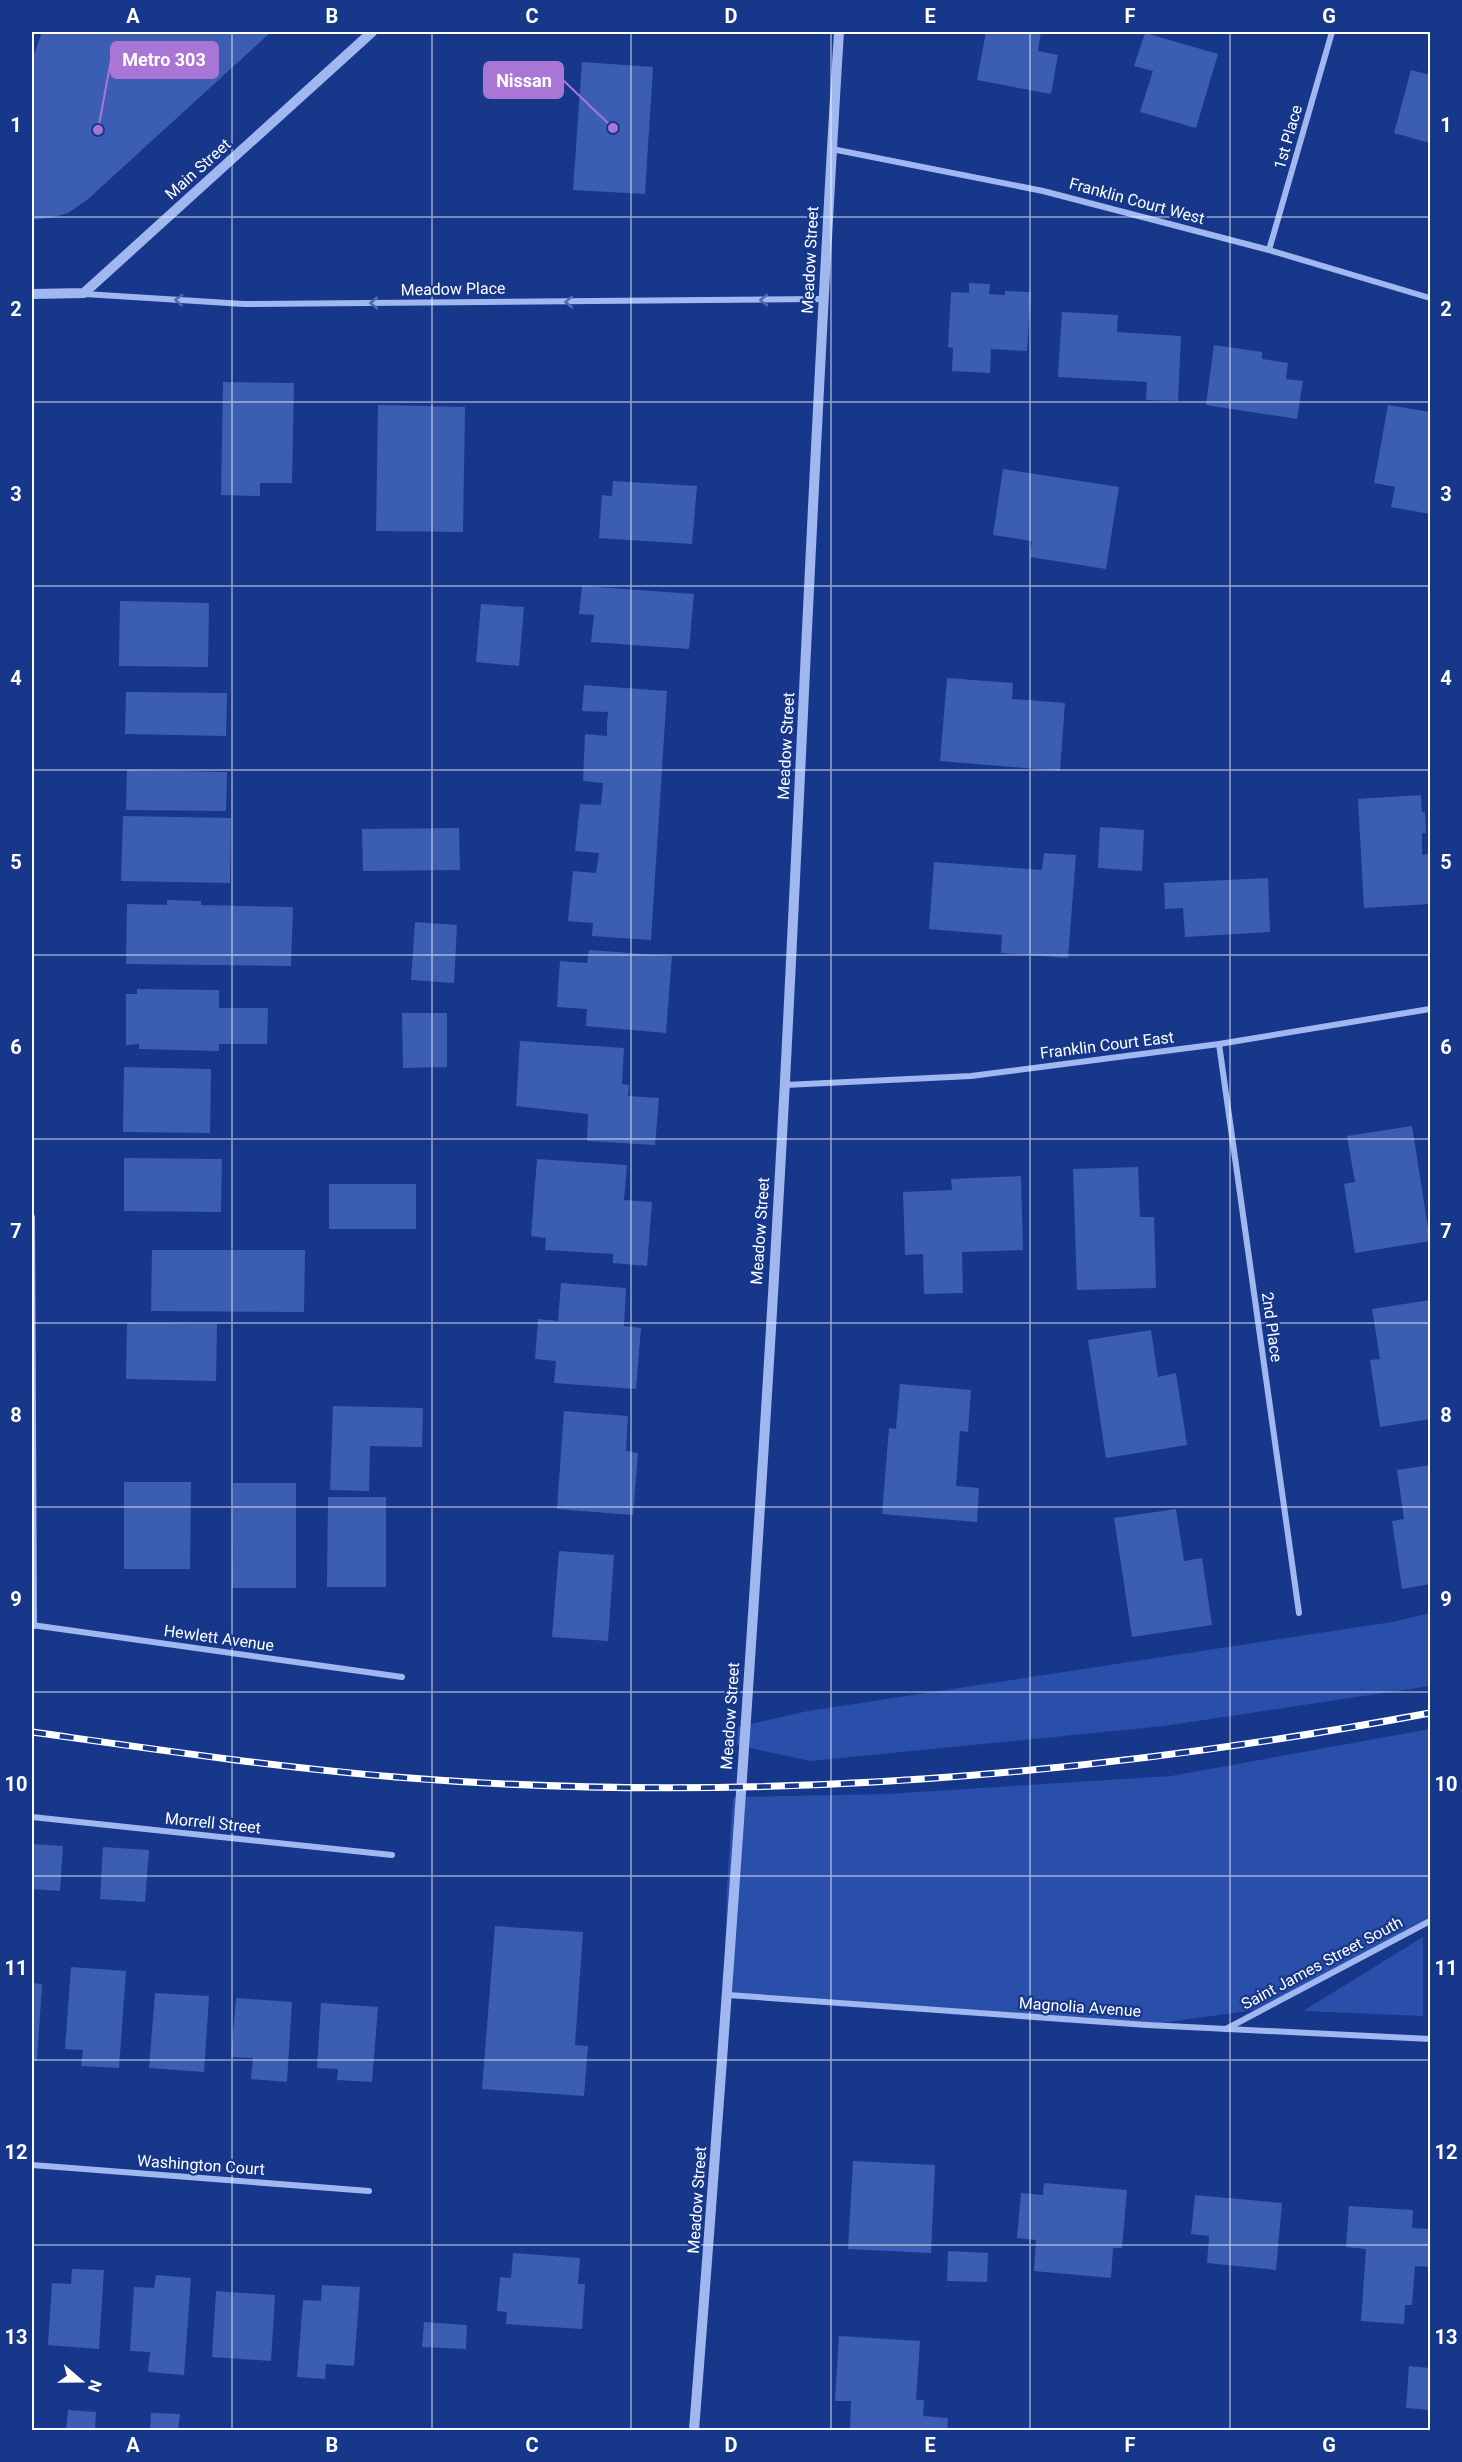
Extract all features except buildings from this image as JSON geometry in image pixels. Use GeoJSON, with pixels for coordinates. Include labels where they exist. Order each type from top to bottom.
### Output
{"type":"FeatureCollection","features":[{"type":"Feature","properties":{"kind":"street","name":"Main Street"},"geometry":{"type":"LineString","coordinates":[[84,293],[372,32]]}},
{"type":"Feature","properties":{"kind":"street","name":"Meadow Street"},"geometry":{"type":"LineString","coordinates":[[694,2430],[728,1995],[784,1085],[822,299],[839,32]]}},
{"type":"Feature","properties":{"kind":"street","name":"1st Place"},"geometry":{"type":"LineString","coordinates":[[1269,250],[1332,32]]}},
{"type":"Feature","properties":{"kind":"street","name":"Franklin Court West"},"geometry":{"type":"LineString","coordinates":[[831,149],[1043,191],[1269,250],[1431,298]]}},
{"type":"Feature","properties":{"kind":"street"},"geometry":{"type":"LineString","coordinates":[[32,294],[84,293]]}},
{"type":"Feature","properties":{"kind":"street","name":"Meadow Place"},"geometry":{"type":"LineString","coordinates":[[84,293],[244,304],[822,299]]}},
{"type":"Feature","properties":{"kind":"street","name":"Franklin Court East"},"geometry":{"type":"LineString","coordinates":[[784,1085],[971,1076],[1219,1044],[1431,1009]]}},
{"type":"Feature","properties":{"kind":"street","name":"2nd Place"},"geometry":{"type":"LineString","coordinates":[[1219,1044],[1299,1612]]}},
{"type":"Feature","properties":{"kind":"street"},"geometry":{"type":"LineString","coordinates":[[32,1217],[33,1625]]}},
{"type":"Feature","properties":{"kind":"street","name":"Hewlett Avenue"},"geometry":{"type":"LineString","coordinates":[[33,1625],[402,1677]]}},
{"type":"Feature","properties":{"kind":"street","name":"Morrell Street"},"geometry":{"type":"LineString","coordinates":[[32,1817],[392,1855]]}},
{"type":"Feature","properties":{"kind":"street","name":"Saint James Street South"},"geometry":{"type":"LineString","coordinates":[[1226,2029],[1431,1921]]}},
{"type":"Feature","properties":{"kind":"street","name":"Magnolia Avenue"},"geometry":{"type":"LineString","coordinates":[[728,1995],[1226,2029],[1431,2039]]}},
{"type":"Feature","properties":{"kind":"street","name":"Washington Court"},"geometry":{"type":"LineString","coordinates":[[32,2165],[369,2191]]}},
{"type":"Feature","properties":{"kind":"shaded area"},"geometry":{"type":"Polygon","coordinates":[[[1430,1613],[1430,1686],[1164,1726],[810,1761],[737,1745],[738,1727],[808,1711],[1392,1622],[1430,1613]]]}},
{"type":"Feature","properties":{"kind":"shaded area"},"geometry":{"type":"Polygon","coordinates":[[[1430,1729],[1430,1921],[1269,2008],[1147,2025],[724,1995],[727,1888],[733,1797],[886,1794],[1171,1776],[1430,1729]]]}},
{"type":"Feature","properties":{"kind":"shaded area"},"geometry":{"type":"Polygon","coordinates":[[[1423,1937],[1423,2016],[1303,2011],[1423,1937]]]}},
{"type":"Feature","properties":{"kind":"railway"},"geometry":{"type":"LineString","coordinates":[[32,1732],[350,1773],[526,1785],[656,1788],[786,1786],[915,1780],[1045,1769],[1174,1754],[1430,1713]]}},
{"type":"Feature","properties":{"kind":"place","name":"Nissan"},"geometry":{"type":"Point","coordinates":[613,128]}},
{"type":"Feature","properties":{"kind":"place","name":"Metro 303"},"geometry":{"type":"Point","coordinates":[98,130]}}]}
